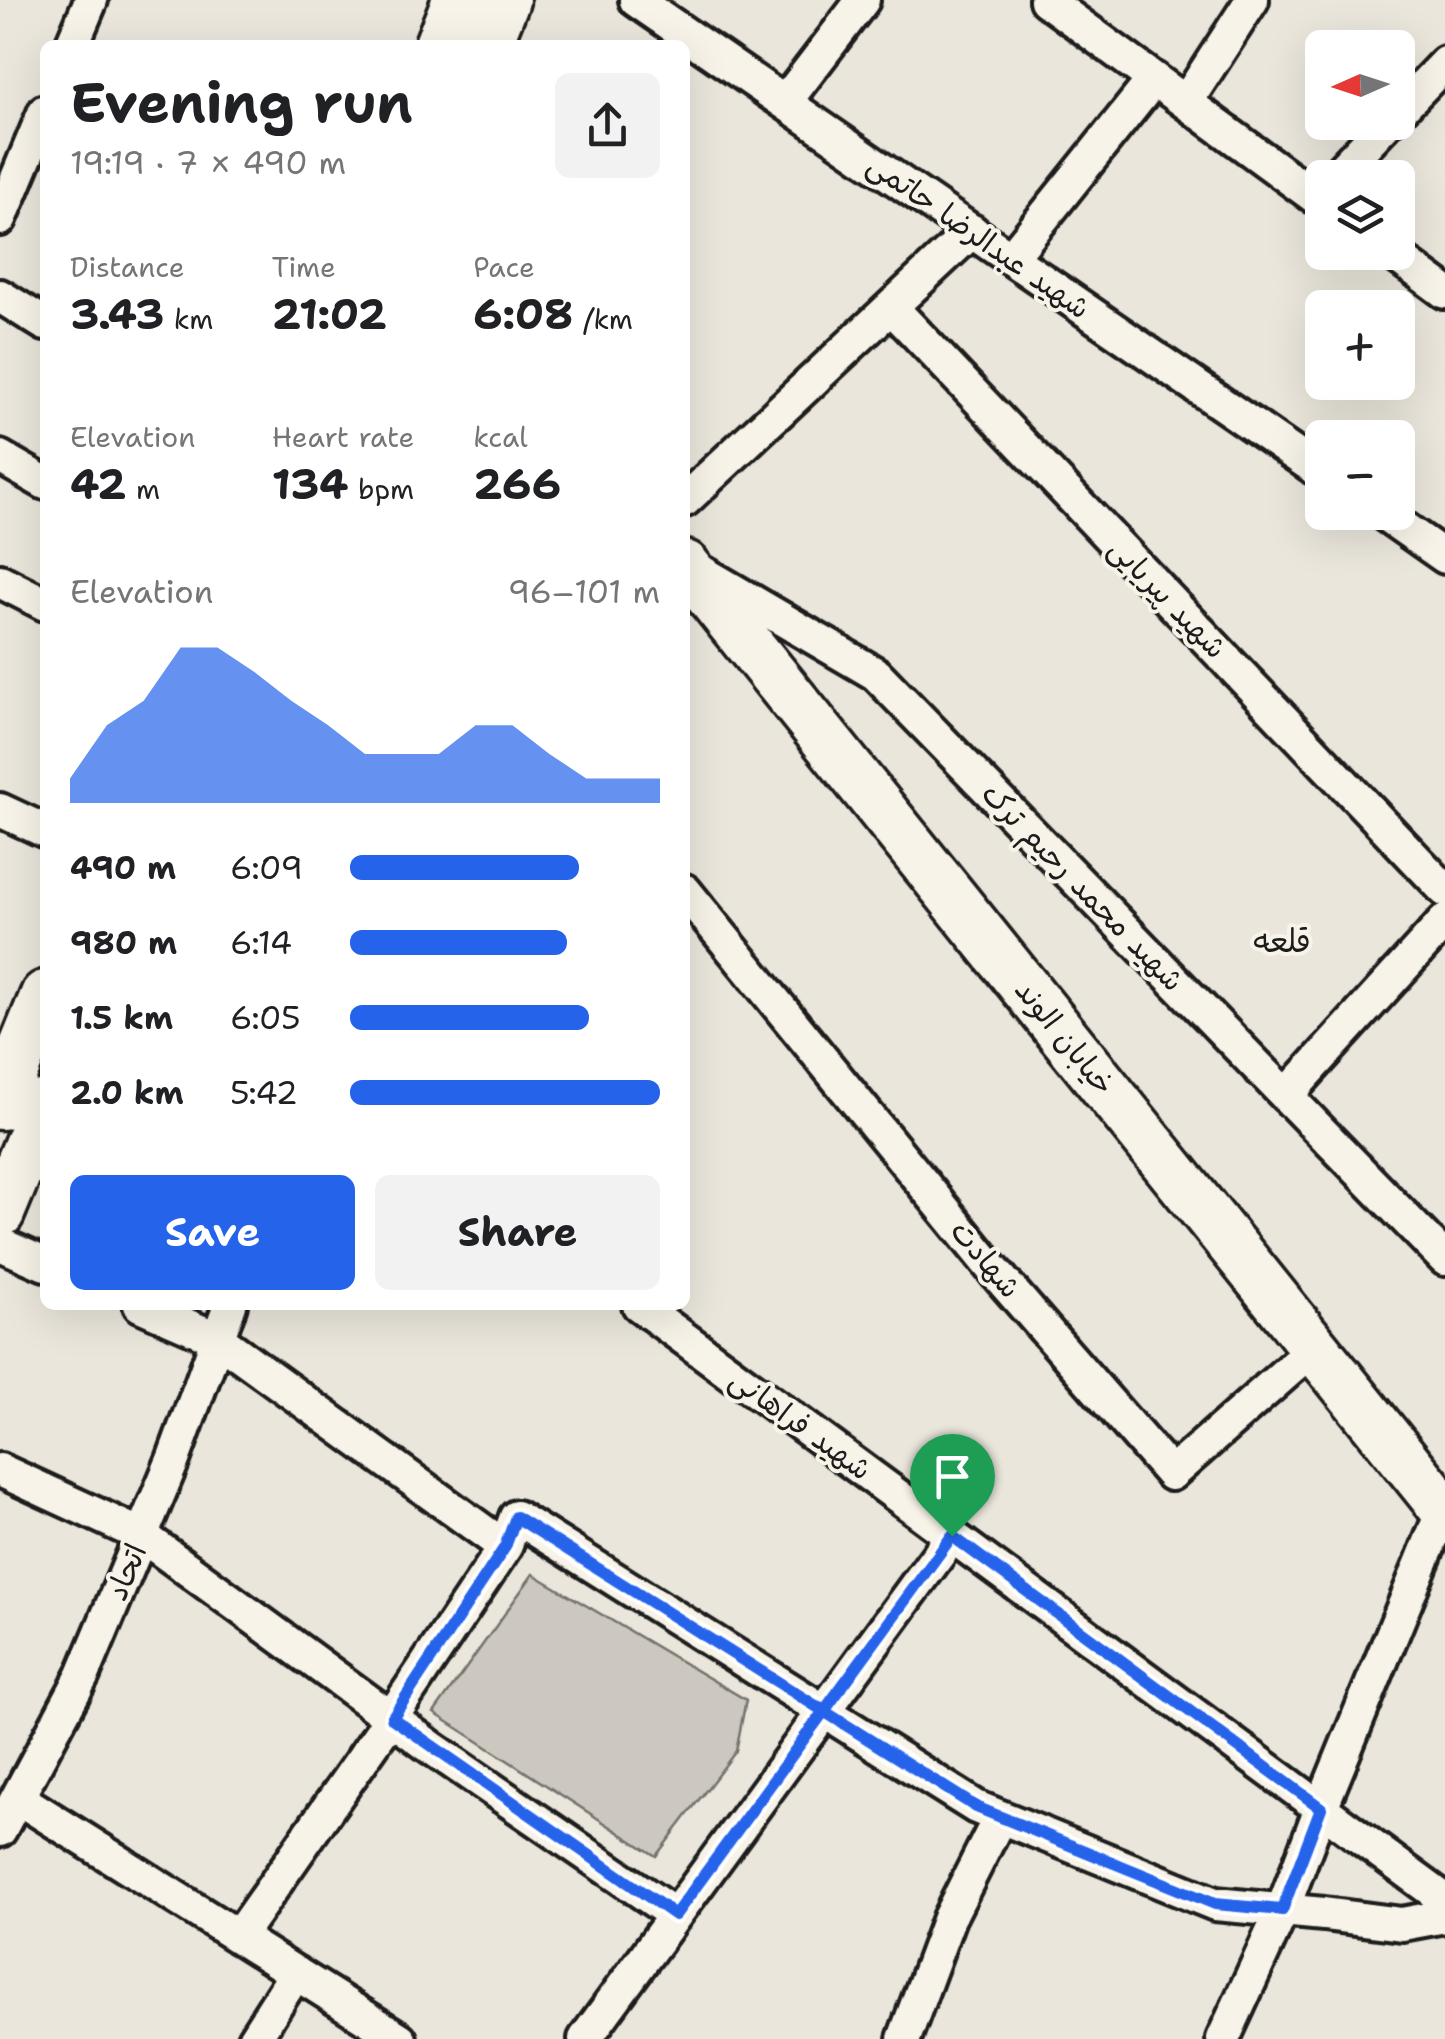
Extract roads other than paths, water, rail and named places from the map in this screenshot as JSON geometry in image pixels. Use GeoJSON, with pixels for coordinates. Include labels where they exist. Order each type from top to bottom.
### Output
{"type":"FeatureCollection","features":[{"type":"Feature","properties":{"kind":"street"},"geometry":{"type":"LineString","coordinates":[[74,40],[91,0]]}},
{"type":"Feature","properties":{"kind":"street"},"geometry":{"type":"LineString","coordinates":[[440,40],[458,0]]}},
{"type":"Feature","properties":{"kind":"street"},"geometry":{"type":"LineString","coordinates":[[489,40],[506,0]]}},
{"type":"Feature","properties":{"kind":"street","name":"شهید عبدالرضا حاتمی"},"geometry":{"type":"LineString","coordinates":[[636,0],[1305,460]]}},
{"type":"Feature","properties":{"kind":"street"},"geometry":{"type":"LineString","coordinates":[[785,102],[863,0]]}},
{"type":"Feature","properties":{"kind":"street"},"geometry":{"type":"LineString","coordinates":[[1046,0],[1186,102],[1305,180]]}},
{"type":"Feature","properties":{"kind":"street"},"geometry":{"type":"LineString","coordinates":[[1186,102],[1252,0]]}},
{"type":"Feature","properties":{"kind":"street"},"geometry":{"type":"LineString","coordinates":[[1415,94],[1445,63]]}},
{"type":"Feature","properties":{"kind":"street"},"geometry":{"type":"LineString","coordinates":[[1011,258],[1154,79]]}},
{"type":"Feature","properties":{"kind":"street"},"geometry":{"type":"LineString","coordinates":[[0,219],[11,163],[40,119]]}},
{"type":"Feature","properties":{"kind":"street"},"geometry":{"type":"LineString","coordinates":[[1352,160],[1371,140]]}},
{"type":"Feature","properties":{"kind":"street"},"geometry":{"type":"LineString","coordinates":[[690,495],[972,231]]}},
{"type":"Feature","properties":{"kind":"street"},"geometry":{"type":"LineString","coordinates":[[1415,270],[1445,292]]}},
{"type":"Feature","properties":{"kind":"street"},"geometry":{"type":"LineString","coordinates":[[0,296],[40,321]]}},
{"type":"Feature","properties":{"kind":"street","name":"شهید پیریایی"},"geometry":{"type":"LineString","coordinates":[[890,307],[1445,890]]}},
{"type":"Feature","properties":{"kind":"street"},"geometry":{"type":"LineString","coordinates":[[0,458],[40,479]]}},
{"type":"Feature","properties":{"kind":"street"},"geometry":{"type":"LineString","coordinates":[[1406,530],[1445,557]]}},
{"type":"Feature","properties":{"kind":"street","name":"شهید محمد رحیم ترک"},"geometry":{"type":"LineString","coordinates":[[690,567],[876,674],[1445,1259]]}},
{"type":"Feature","properties":{"kind":"street","name":"خیابان الوند"},"geometry":{"type":"LineString","coordinates":[[690,570],[1444,1509]]}},
{"type":"Feature","properties":{"kind":"street"},"geometry":{"type":"LineString","coordinates":[[0,581],[40,601]]}},
{"type":"Feature","properties":{"kind":"street"},"geometry":{"type":"LineString","coordinates":[[0,810],[40,830]]}},
{"type":"Feature","properties":{"kind":"street","name":"شهادت"},"geometry":{"type":"LineString","coordinates":[[690,897],[995,1272],[1170,1474],[1316,1347]]}},
{"type":"Feature","properties":{"kind":"street"},"geometry":{"type":"LineString","coordinates":[[1286,1096],[1445,921]]}},
{"type":"Feature","properties":{"kind":"street"},"geometry":{"type":"LineString","coordinates":[[0,1105],[10,1051],[40,1003]]}},
{"type":"Feature","properties":{"kind":"street"},"geometry":{"type":"LineString","coordinates":[[0,1213],[40,1116]]}},
{"type":"Feature","properties":{"kind":"street"},"geometry":{"type":"LineString","coordinates":[[0,1244],[40,1262]]}},
{"type":"Feature","properties":{"kind":"street"},"geometry":{"type":"LineString","coordinates":[[151,1310],[218,1339],[511,1532],[824,1712],[976,1807],[1215,1904],[1402,1924],[1445,1916]]}},
{"type":"Feature","properties":{"kind":"street","name":"اتحاد"},"geometry":{"type":"LineString","coordinates":[[0,1830],[83,1675],[173,1460],[228,1310]]}},
{"type":"Feature","properties":{"kind":"street","name":"شهید فراهانی"},"geometry":{"type":"LineString","coordinates":[[647,1310],[1445,1900]]}},
{"type":"Feature","properties":{"kind":"street"},"geometry":{"type":"LineString","coordinates":[[0,1470],[142,1535],[392,1718],[675,1915]]}},
{"type":"Feature","properties":{"kind":"street"},"geometry":{"type":"LineString","coordinates":[[1223,2039],[1282,1910],[1444,1509]]}},
{"type":"Feature","properties":{"kind":"street"},"geometry":{"type":"LineString","coordinates":[[238,1936],[392,1718],[511,1532]]}},
{"type":"Feature","properties":{"kind":"street"},"geometry":{"type":"LineString","coordinates":[[584,2039],[952,1536]]}},
{"type":"Feature","properties":{"kind":"street"},"geometry":{"type":"LineString","coordinates":[[18,1798],[400,2039]]}},
{"type":"Feature","properties":{"kind":"street"},"geometry":{"type":"LineString","coordinates":[[904,2039],[949,1918],[1000,1817]]}},
{"type":"Feature","properties":{"kind":"street"},"geometry":{"type":"LineString","coordinates":[[254,2039],[296,1973]]}},
{"type":"Feature","properties":{"kind":"district","name":"قلعه"},"geometry":{"type":"Point","coordinates":[1282,940]}}]}
